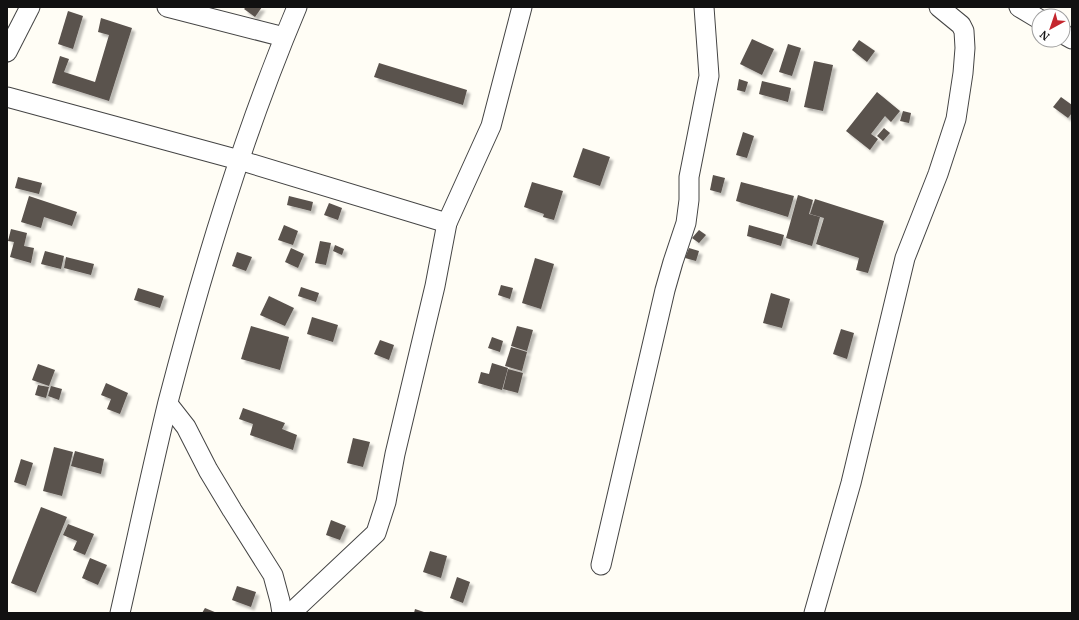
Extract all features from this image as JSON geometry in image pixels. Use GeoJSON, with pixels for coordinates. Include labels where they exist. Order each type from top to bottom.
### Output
{"type":"FeatureCollection","features":[{"type":"Feature","properties":{"kind":"street"},"geometry":{"type":"LineString","coordinates":[[7,52],[30,7]]}},
{"type":"Feature","properties":{"kind":"street"},"geometry":{"type":"LineString","coordinates":[[167,7],[284,37]]}},
{"type":"Feature","properties":{"kind":"street"},"geometry":{"type":"LineString","coordinates":[[120,613],[168,404],[223,208],[284,37],[297,7]]}},
{"type":"Feature","properties":{"kind":"street"},"geometry":{"type":"LineString","coordinates":[[291,613],[376,533],[386,502],[395,454],[435,286],[447,223],[491,126],[522,7]]}},
{"type":"Feature","properties":{"kind":"street"},"geometry":{"type":"LineString","coordinates":[[601,565],[665,290],[686,223],[689,200],[689,177],[708,76],[704,7]]}},
{"type":"Feature","properties":{"kind":"street"},"geometry":{"type":"LineString","coordinates":[[814,613],[851,484],[905,258],[938,174],[956,119],[963,72],[965,48],[964,30],[961,25],[939,7]]}},
{"type":"Feature","properties":{"kind":"street"},"geometry":{"type":"LineString","coordinates":[[1019,7],[1031,14]]}},
{"type":"Feature","properties":{"kind":"street"},"geometry":{"type":"LineString","coordinates":[[7,97],[239,160],[447,223]]}},
{"type":"Feature","properties":{"kind":"street"},"geometry":{"type":"LineString","coordinates":[[168,404],[186,427],[208,470],[273,575],[282,613]]}},
{"type":"Feature","properties":{"kind":"building"},"geometry":{"type":"Polygon","coordinates":[[[246,7],[262,7],[255,17],[244,9],[246,7]]]}},
{"type":"Feature","properties":{"kind":"building"},"geometry":{"type":"Polygon","coordinates":[[[68,11],[83,16],[73,49],[58,44],[68,11]]]}},
{"type":"Feature","properties":{"kind":"building"},"geometry":{"type":"Polygon","coordinates":[[[101,18],[132,28],[109,101],[52,83],[60,56],[69,59],[64,72],[95,82],[109,35],[98,32],[101,18]]]}},
{"type":"Feature","properties":{"kind":"building"},"geometry":{"type":"Polygon","coordinates":[[[752,39],[774,49],[762,75],[740,64],[752,39]]]}},
{"type":"Feature","properties":{"kind":"building"},"geometry":{"type":"Polygon","coordinates":[[[859,40],[875,51],[867,62],[852,50],[859,40]]]}},
{"type":"Feature","properties":{"kind":"building"},"geometry":{"type":"Polygon","coordinates":[[[788,44],[801,48],[792,76],[779,72],[788,44]]]}},
{"type":"Feature","properties":{"kind":"building"},"geometry":{"type":"Polygon","coordinates":[[[814,61],[833,65],[823,111],[804,107],[814,61]]]}},
{"type":"Feature","properties":{"kind":"building"},"geometry":{"type":"Polygon","coordinates":[[[379,63],[467,90],[463,105],[374,77],[379,63]]]}},
{"type":"Feature","properties":{"kind":"building"},"geometry":{"type":"Polygon","coordinates":[[[739,79],[748,82],[745,92],[737,90],[739,79]]]}},
{"type":"Feature","properties":{"kind":"building"},"geometry":{"type":"Polygon","coordinates":[[[762,81],[791,88],[788,102],[759,94],[762,81]]]}},
{"type":"Feature","properties":{"kind":"building"},"geometry":{"type":"Polygon","coordinates":[[[877,92],[900,111],[891,122],[885,116],[871,134],[878,139],[870,150],[846,131],[877,92]]]}},
{"type":"Feature","properties":{"kind":"building"},"geometry":{"type":"Polygon","coordinates":[[[1061,97],[1072,105],[1072,113],[1068,118],[1053,107],[1061,97]]]}},
{"type":"Feature","properties":{"kind":"building"},"geometry":{"type":"Polygon","coordinates":[[[903,111],[911,113],[909,123],[900,121],[903,111]]]}},
{"type":"Feature","properties":{"kind":"building"},"geometry":{"type":"Polygon","coordinates":[[[884,128],[890,133],[883,141],[877,136],[884,128]]]}},
{"type":"Feature","properties":{"kind":"building"},"geometry":{"type":"Polygon","coordinates":[[[743,132],[754,136],[747,158],[736,155],[743,132]]]}},
{"type":"Feature","properties":{"kind":"building"},"geometry":{"type":"Polygon","coordinates":[[[583,148],[610,157],[600,186],[573,177],[583,148]]]}},
{"type":"Feature","properties":{"kind":"building"},"geometry":{"type":"Polygon","coordinates":[[[713,175],[725,178],[721,193],[710,190],[713,175]]]}},
{"type":"Feature","properties":{"kind":"building"},"geometry":{"type":"Polygon","coordinates":[[[18,177],[42,183],[39,194],[15,188],[18,177]]]}},
{"type":"Feature","properties":{"kind":"building"},"geometry":{"type":"Polygon","coordinates":[[[532,182],[563,191],[554,220],[543,217],[544,214],[524,207],[532,182]]]}},
{"type":"Feature","properties":{"kind":"building"},"geometry":{"type":"Polygon","coordinates":[[[741,182],[794,196],[788,217],[736,201],[741,182]]]}},
{"type":"Feature","properties":{"kind":"building"},"geometry":{"type":"Polygon","coordinates":[[[798,195],[813,200],[809,214],[820,217],[812,246],[786,238],[798,195]]]}},
{"type":"Feature","properties":{"kind":"building"},"geometry":{"type":"Polygon","coordinates":[[[29,196],[77,212],[72,226],[44,217],[41,228],[21,222],[29,196]]]}},
{"type":"Feature","properties":{"kind":"building"},"geometry":{"type":"Polygon","coordinates":[[[289,196],[313,202],[311,211],[287,205],[289,196]]]}},
{"type":"Feature","properties":{"kind":"building"},"geometry":{"type":"Polygon","coordinates":[[[815,199],[884,221],[868,273],[856,270],[859,258],[816,244],[824,218],[810,214],[815,199]]]}},
{"type":"Feature","properties":{"kind":"building"},"geometry":{"type":"Polygon","coordinates":[[[329,203],[342,208],[338,220],[324,215],[329,203]]]}},
{"type":"Feature","properties":{"kind":"building"},"geometry":{"type":"Polygon","coordinates":[[[284,225],[298,231],[293,245],[278,240],[284,225]]]}},
{"type":"Feature","properties":{"kind":"building"},"geometry":{"type":"Polygon","coordinates":[[[749,225],[784,235],[781,246],[747,236],[749,225]]]}},
{"type":"Feature","properties":{"kind":"building"},"geometry":{"type":"Polygon","coordinates":[[[11,229],[27,233],[24,246],[34,248],[31,263],[10,257],[14,242],[8,241],[11,229]]]}},
{"type":"Feature","properties":{"kind":"building"},"geometry":{"type":"Polygon","coordinates":[[[699,230],[706,235],[699,243],[692,238],[699,230]]]}},
{"type":"Feature","properties":{"kind":"building"},"geometry":{"type":"Polygon","coordinates":[[[320,241],[331,243],[326,265],[315,263],[320,241]]]}},
{"type":"Feature","properties":{"kind":"building"},"geometry":{"type":"Polygon","coordinates":[[[335,245],[344,249],[342,255],[333,251],[335,245]]]}},
{"type":"Feature","properties":{"kind":"building"},"geometry":{"type":"Polygon","coordinates":[[[291,248],[304,254],[298,268],[285,262],[291,248]]]}},
{"type":"Feature","properties":{"kind":"building"},"geometry":{"type":"Polygon","coordinates":[[[689,248],[699,251],[696,261],[685,258],[689,248]]]}},
{"type":"Feature","properties":{"kind":"building"},"geometry":{"type":"Polygon","coordinates":[[[45,251],[64,256],[61,269],[41,264],[45,251]]]}},
{"type":"Feature","properties":{"kind":"building"},"geometry":{"type":"Polygon","coordinates":[[[237,252],[252,257],[246,271],[232,266],[237,252]]]}},
{"type":"Feature","properties":{"kind":"building"},"geometry":{"type":"Polygon","coordinates":[[[66,257],[94,264],[91,275],[64,268],[66,257]]]}},
{"type":"Feature","properties":{"kind":"building"},"geometry":{"type":"Polygon","coordinates":[[[535,258],[554,264],[541,309],[522,303],[535,258]]]}},
{"type":"Feature","properties":{"kind":"building"},"geometry":{"type":"Polygon","coordinates":[[[501,285],[513,288],[510,299],[498,295],[501,285]]]}},
{"type":"Feature","properties":{"kind":"building"},"geometry":{"type":"Polygon","coordinates":[[[301,287],[319,293],[316,302],[298,296],[301,287]]]}},
{"type":"Feature","properties":{"kind":"building"},"geometry":{"type":"Polygon","coordinates":[[[138,288],[164,296],[160,308],[134,300],[138,288]]]}},
{"type":"Feature","properties":{"kind":"building"},"geometry":{"type":"Polygon","coordinates":[[[771,293],[790,299],[782,328],[763,323],[771,293]]]}},
{"type":"Feature","properties":{"kind":"building"},"geometry":{"type":"Polygon","coordinates":[[[269,296],[294,308],[285,326],[260,315],[269,296]]]}},
{"type":"Feature","properties":{"kind":"building"},"geometry":{"type":"Polygon","coordinates":[[[312,317],[338,325],[333,342],[307,334],[312,317]]]}},
{"type":"Feature","properties":{"kind":"building"},"geometry":{"type":"Polygon","coordinates":[[[251,326],[289,337],[280,370],[241,359],[251,326]]]}},
{"type":"Feature","properties":{"kind":"building"},"geometry":{"type":"Polygon","coordinates":[[[517,326],[533,330],[527,351],[511,346],[517,326]]]}},
{"type":"Feature","properties":{"kind":"building"},"geometry":{"type":"Polygon","coordinates":[[[841,329],[854,333],[847,359],[833,354],[841,329]]]}},
{"type":"Feature","properties":{"kind":"building"},"geometry":{"type":"Polygon","coordinates":[[[492,337],[503,341],[500,352],[488,348],[492,337]]]}},
{"type":"Feature","properties":{"kind":"building"},"geometry":{"type":"Polygon","coordinates":[[[380,340],[394,345],[389,360],[374,354],[380,340]]]}},
{"type":"Feature","properties":{"kind":"building"},"geometry":{"type":"Polygon","coordinates":[[[511,347],[527,352],[522,371],[505,366],[511,347]]]}},
{"type":"Feature","properties":{"kind":"building"},"geometry":{"type":"Polygon","coordinates":[[[492,363],[508,368],[502,390],[478,383],[481,372],[489,374],[492,363]]]}},
{"type":"Feature","properties":{"kind":"building"},"geometry":{"type":"Polygon","coordinates":[[[38,364],[55,370],[49,386],[32,380],[38,364]]]}},
{"type":"Feature","properties":{"kind":"building"},"geometry":{"type":"Polygon","coordinates":[[[508,369],[523,373],[518,393],[503,389],[508,369]]]}},
{"type":"Feature","properties":{"kind":"building"},"geometry":{"type":"Polygon","coordinates":[[[106,383],[128,393],[120,414],[107,409],[111,399],[101,395],[106,383]]]}},
{"type":"Feature","properties":{"kind":"building"},"geometry":{"type":"Polygon","coordinates":[[[38,385],[49,387],[46,398],[35,395],[38,385]]]}},
{"type":"Feature","properties":{"kind":"building"},"geometry":{"type":"Polygon","coordinates":[[[51,386],[62,389],[59,400],[48,396],[51,386]]]}},
{"type":"Feature","properties":{"kind":"building"},"geometry":{"type":"Polygon","coordinates":[[[243,408],[285,423],[282,429],[297,435],[293,450],[250,435],[253,424],[239,419],[243,408]]]}},
{"type":"Feature","properties":{"kind":"building"},"geometry":{"type":"Polygon","coordinates":[[[353,438],[370,442],[363,467],[347,463],[353,438]]]}},
{"type":"Feature","properties":{"kind":"building"},"geometry":{"type":"Polygon","coordinates":[[[54,447],[73,452],[62,496],[43,491],[54,447]]]}},
{"type":"Feature","properties":{"kind":"building"},"geometry":{"type":"Polygon","coordinates":[[[75,451],[104,459],[101,474],[71,466],[75,451]]]}},
{"type":"Feature","properties":{"kind":"building"},"geometry":{"type":"Polygon","coordinates":[[[21,459],[33,463],[26,486],[14,482],[21,459]]]}},
{"type":"Feature","properties":{"kind":"building"},"geometry":{"type":"Polygon","coordinates":[[[41,507],[67,517],[36,593],[11,583],[41,507]]]}},
{"type":"Feature","properties":{"kind":"building"},"geometry":{"type":"Polygon","coordinates":[[[331,520],[346,526],[340,540],[326,535],[331,520]]]}},
{"type":"Feature","properties":{"kind":"building"},"geometry":{"type":"Polygon","coordinates":[[[68,524],[94,534],[85,555],[73,550],[77,541],[63,535],[68,524]]]}},
{"type":"Feature","properties":{"kind":"building"},"geometry":{"type":"Polygon","coordinates":[[[430,551],[447,556],[441,578],[423,572],[430,551]]]}},
{"type":"Feature","properties":{"kind":"building"},"geometry":{"type":"Polygon","coordinates":[[[90,558],[107,565],[98,585],[82,578],[90,558]]]}},
{"type":"Feature","properties":{"kind":"building"},"geometry":{"type":"Polygon","coordinates":[[[457,577],[470,582],[463,603],[450,598],[457,577]]]}},
{"type":"Feature","properties":{"kind":"building"},"geometry":{"type":"Polygon","coordinates":[[[237,586],[256,592],[251,607],[232,600],[237,586]]]}},
{"type":"Feature","properties":{"kind":"building"},"geometry":{"type":"Polygon","coordinates":[[[205,608],[217,613],[202,613],[205,608]]]}},
{"type":"Feature","properties":{"kind":"building"},"geometry":{"type":"Polygon","coordinates":[[[415,609],[427,613],[414,613],[415,609]]]}}]}
